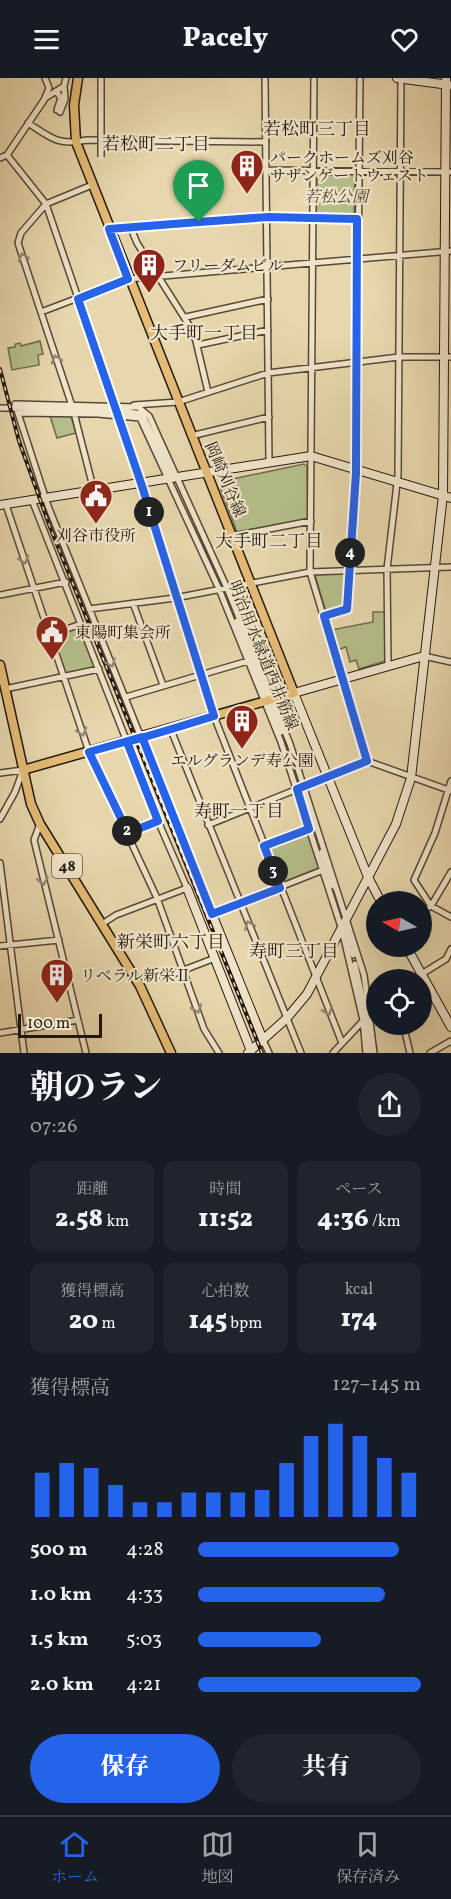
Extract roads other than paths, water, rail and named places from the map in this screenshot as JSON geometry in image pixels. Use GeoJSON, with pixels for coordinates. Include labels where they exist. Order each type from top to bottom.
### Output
{"type":"FeatureCollection","features":[{"type":"Feature","properties":{"kind":"main road","name":"岡崎刈谷線"},"geometry":{"type":"LineString","coordinates":[[78,78],[74,105],[76,142],[128,279],[233,536],[294,693]]}},
{"type":"Feature","properties":{"kind":"main road","name":"48"},"geometry":{"type":"LineString","coordinates":[[0,665],[31,804],[40,824],[140,986],[171,1053]]}},
{"type":"Feature","properties":{"kind":"main road"},"geometry":{"type":"LineString","coordinates":[[23,770],[171,730],[294,693]]}},
{"type":"Feature","properties":{"kind":"street"},"geometry":{"type":"LineString","coordinates":[[44,100],[47,81],[61,84],[66,78]]}},
{"type":"Feature","properties":{"kind":"street"},"geometry":{"type":"LineString","coordinates":[[56,91],[61,98],[58,111],[65,99],[66,78]]}},
{"type":"Feature","properties":{"kind":"street"},"geometry":{"type":"LineString","coordinates":[[101,78],[101,157]]}},
{"type":"Feature","properties":{"kind":"street"},"geometry":{"type":"LineString","coordinates":[[265,78],[269,463]]}},
{"type":"Feature","properties":{"kind":"street"},"geometry":{"type":"LineString","coordinates":[[314,78],[310,572],[367,761]]}},
{"type":"Feature","properties":{"kind":"street"},"geometry":{"type":"LineString","coordinates":[[324,616],[347,609],[355,468],[360,78]]}},
{"type":"Feature","properties":{"kind":"street"},"geometry":{"type":"LineString","coordinates":[[32,500],[158,821],[215,958],[250,1052],[300,1005],[345,924],[403,809],[411,778],[424,656],[447,496],[448,83],[400,78],[397,481],[387,569],[388,665]]}},
{"type":"Feature","properties":{"kind":"street"},"geometry":{"type":"LineString","coordinates":[[0,158],[7,155],[44,100],[64,86]]}},
{"type":"Feature","properties":{"kind":"street"},"geometry":{"type":"LineString","coordinates":[[28,123],[57,141],[266,142]]}},
{"type":"Feature","properties":{"kind":"street"},"geometry":{"type":"LineString","coordinates":[[7,155],[46,204],[141,483],[214,716],[315,979],[342,1043]]}},
{"type":"Feature","properties":{"kind":"street"},"geometry":{"type":"LineString","coordinates":[[266,170],[449,172]]}},
{"type":"Feature","properties":{"kind":"street"},"geometry":{"type":"LineString","coordinates":[[92,185],[46,204],[18,238],[72,409],[94,491]]}},
{"type":"Feature","properties":{"kind":"street"},"geometry":{"type":"LineString","coordinates":[[109,229],[268,217],[357,219]]}},
{"type":"Feature","properties":{"kind":"street"},"geometry":{"type":"LineString","coordinates":[[130,226],[137,243],[186,317],[198,345],[208,392]]}},
{"type":"Feature","properties":{"kind":"street"},"geometry":{"type":"LineString","coordinates":[[41,312],[128,279],[448,251]]}},
{"type":"Feature","properties":{"kind":"street"},"geometry":{"type":"LineString","coordinates":[[186,317],[268,299]]}},
{"type":"Feature","properties":{"kind":"street"},"geometry":{"type":"LineString","coordinates":[[198,345],[268,330]]}},
{"type":"Feature","properties":{"kind":"street"},"geometry":{"type":"LineString","coordinates":[[16,408],[116,410],[178,402],[268,373],[399,357],[448,357]]}},
{"type":"Feature","properties":{"kind":"street"},"geometry":{"type":"LineString","coordinates":[[0,408],[145,410],[172,478]]}},
{"type":"Feature","properties":{"kind":"street"},"geometry":{"type":"LineString","coordinates":[[16,408],[45,498],[269,1053]]}},
{"type":"Feature","properties":{"kind":"street"},"geometry":{"type":"LineString","coordinates":[[116,410],[140,418],[172,478],[223,588],[248,661],[270,701],[345,924],[366,1016]]}},
{"type":"Feature","properties":{"kind":"street"},"geometry":{"type":"LineString","coordinates":[[191,436],[269,417]]}},
{"type":"Feature","properties":{"kind":"street"},"geometry":{"type":"LineString","coordinates":[[219,1053],[204,1029],[157,898],[89,752],[3,505],[311,456],[447,496]]}},
{"type":"Feature","properties":{"kind":"street"},"geometry":{"type":"LineString","coordinates":[[233,536],[311,521]]}},
{"type":"Feature","properties":{"kind":"street"},"geometry":{"type":"LineString","coordinates":[[89,609],[176,598],[310,572],[451,567]]}},
{"type":"Feature","properties":{"kind":"street"},"geometry":{"type":"LineString","coordinates":[[0,595],[66,582]]}},
{"type":"Feature","properties":{"kind":"street","name":"明治用水緑道西井筋線"},"geometry":{"type":"LineString","coordinates":[[223,588],[270,701]]}},
{"type":"Feature","properties":{"kind":"street"},"geometry":{"type":"LineString","coordinates":[[133,603],[163,685]]}},
{"type":"Feature","properties":{"kind":"street"},"geometry":{"type":"LineString","coordinates":[[49,634],[81,624]]}},
{"type":"Feature","properties":{"kind":"street"},"geometry":{"type":"LineString","coordinates":[[375,891],[294,693],[424,656],[451,662]]}},
{"type":"Feature","properties":{"kind":"street"},"geometry":{"type":"LineString","coordinates":[[126,697],[248,661]]}},
{"type":"Feature","properties":{"kind":"street"},"geometry":{"type":"LineString","coordinates":[[5,689],[99,669]]}},
{"type":"Feature","properties":{"kind":"street"},"geometry":{"type":"LineString","coordinates":[[171,730],[301,1053]]}},
{"type":"Feature","properties":{"kind":"street"},"geometry":{"type":"LineString","coordinates":[[208,825],[367,761],[450,791]]}},
{"type":"Feature","properties":{"kind":"street"},"geometry":{"type":"LineString","coordinates":[[0,773],[23,770],[15,792],[0,819]]}},
{"type":"Feature","properties":{"kind":"street"},"geometry":{"type":"LineString","coordinates":[[421,891],[414,880],[435,833],[450,791],[451,781]]}},
{"type":"Feature","properties":{"kind":"street"},"geometry":{"type":"LineString","coordinates":[[300,788],[309,829],[323,870],[364,975],[366,1016],[333,1053]]}},
{"type":"Feature","properties":{"kind":"street"},"geometry":{"type":"LineString","coordinates":[[128,833],[158,821]]}},
{"type":"Feature","properties":{"kind":"street"},"geometry":{"type":"LineString","coordinates":[[40,824],[34,840],[86,1053]]}},
{"type":"Feature","properties":{"kind":"street"},"geometry":{"type":"LineString","coordinates":[[264,846],[309,829]]}},
{"type":"Feature","properties":{"kind":"street"},"geometry":{"type":"LineString","coordinates":[[0,863],[24,1053]]}},
{"type":"Feature","properties":{"kind":"street"},"geometry":{"type":"LineString","coordinates":[[212,914],[323,870]]}},
{"type":"Feature","properties":{"kind":"street"},"geometry":{"type":"LineString","coordinates":[[432,904],[451,872]]}},
{"type":"Feature","properties":{"kind":"street"},"geometry":{"type":"LineString","coordinates":[[102,924],[157,898],[187,888]]}},
{"type":"Feature","properties":{"kind":"street"},"geometry":{"type":"LineString","coordinates":[[432,907],[451,917]]}},
{"type":"Feature","properties":{"kind":"street"},"geometry":{"type":"LineString","coordinates":[[0,946],[59,940]]}},
{"type":"Feature","properties":{"kind":"street"},"geometry":{"type":"LineString","coordinates":[[428,969],[448,960],[451,949]]}},
{"type":"Feature","properties":{"kind":"street"},"geometry":{"type":"LineString","coordinates":[[163,978],[215,958]]}},
{"type":"Feature","properties":{"kind":"street"},"geometry":{"type":"LineString","coordinates":[[432,992],[451,1027]]}},
{"type":"Feature","properties":{"kind":"street"},"geometry":{"type":"LineString","coordinates":[[0,1033],[78,1020]]}},
{"type":"Feature","properties":{"kind":"street"},"geometry":{"type":"LineString","coordinates":[[368,1035],[370,1053]]}},
{"type":"Feature","properties":{"kind":"street"},"geometry":{"type":"LineString","coordinates":[[368,1035],[370,1053]]}},
{"type":"Feature","properties":{"kind":"street"},"geometry":{"type":"LineString","coordinates":[[406,1035],[410,1053]]}},
{"type":"Feature","properties":{"kind":"street"},"geometry":{"type":"LineString","coordinates":[[430,1053],[451,1041]]}},
{"type":"Feature","properties":{"kind":"railway"},"geometry":{"type":"LineString","coordinates":[[0,369],[19,441],[50,527],[262,1053]]}},
{"type":"Feature","properties":{"kind":"place","name":"パークホームズ刈谷 サザンゲートウェスト"},"geometry":{"type":"Point","coordinates":[247,195]}},
{"type":"Feature","properties":{"kind":"place","name":"フリーダムビル"},"geometry":{"type":"Point","coordinates":[149,294]}},
{"type":"Feature","properties":{"kind":"place","name":"刈谷市役所"},"geometry":{"type":"Point","coordinates":[96,525]}},
{"type":"Feature","properties":{"kind":"place","name":"東陽町集会所"},"geometry":{"type":"Point","coordinates":[52,661]}},
{"type":"Feature","properties":{"kind":"place","name":"エルグランデ寿公園"},"geometry":{"type":"Point","coordinates":[242,750]}},
{"type":"Feature","properties":{"kind":"place","name":"リベラル新栄Ⅱ"},"geometry":{"type":"Point","coordinates":[57,1004]}},
{"type":"Feature","properties":{"kind":"district","name":"若松町三丁目"},"geometry":{"type":"Point","coordinates":[317,129]}},
{"type":"Feature","properties":{"kind":"district","name":"若松町二丁目"},"geometry":{"type":"Point","coordinates":[156,144]}},
{"type":"Feature","properties":{"kind":"district","name":"大手町一丁目"},"geometry":{"type":"Point","coordinates":[204,333]}},
{"type":"Feature","properties":{"kind":"district","name":"大手町二丁目"},"geometry":{"type":"Point","coordinates":[269,541]}},
{"type":"Feature","properties":{"kind":"district","name":"寿町一丁目"},"geometry":{"type":"Point","coordinates":[239,811]}},
{"type":"Feature","properties":{"kind":"district","name":"新栄町六丁目"},"geometry":{"type":"Point","coordinates":[171,942]}},
{"type":"Feature","properties":{"kind":"district","name":"寿町三丁目"},"geometry":{"type":"Point","coordinates":[294,951]}},
{"type":"Feature","properties":{"kind":"park label","name":"若松公園"},"geometry":{"type":"Point","coordinates":[336,196]}}]}
